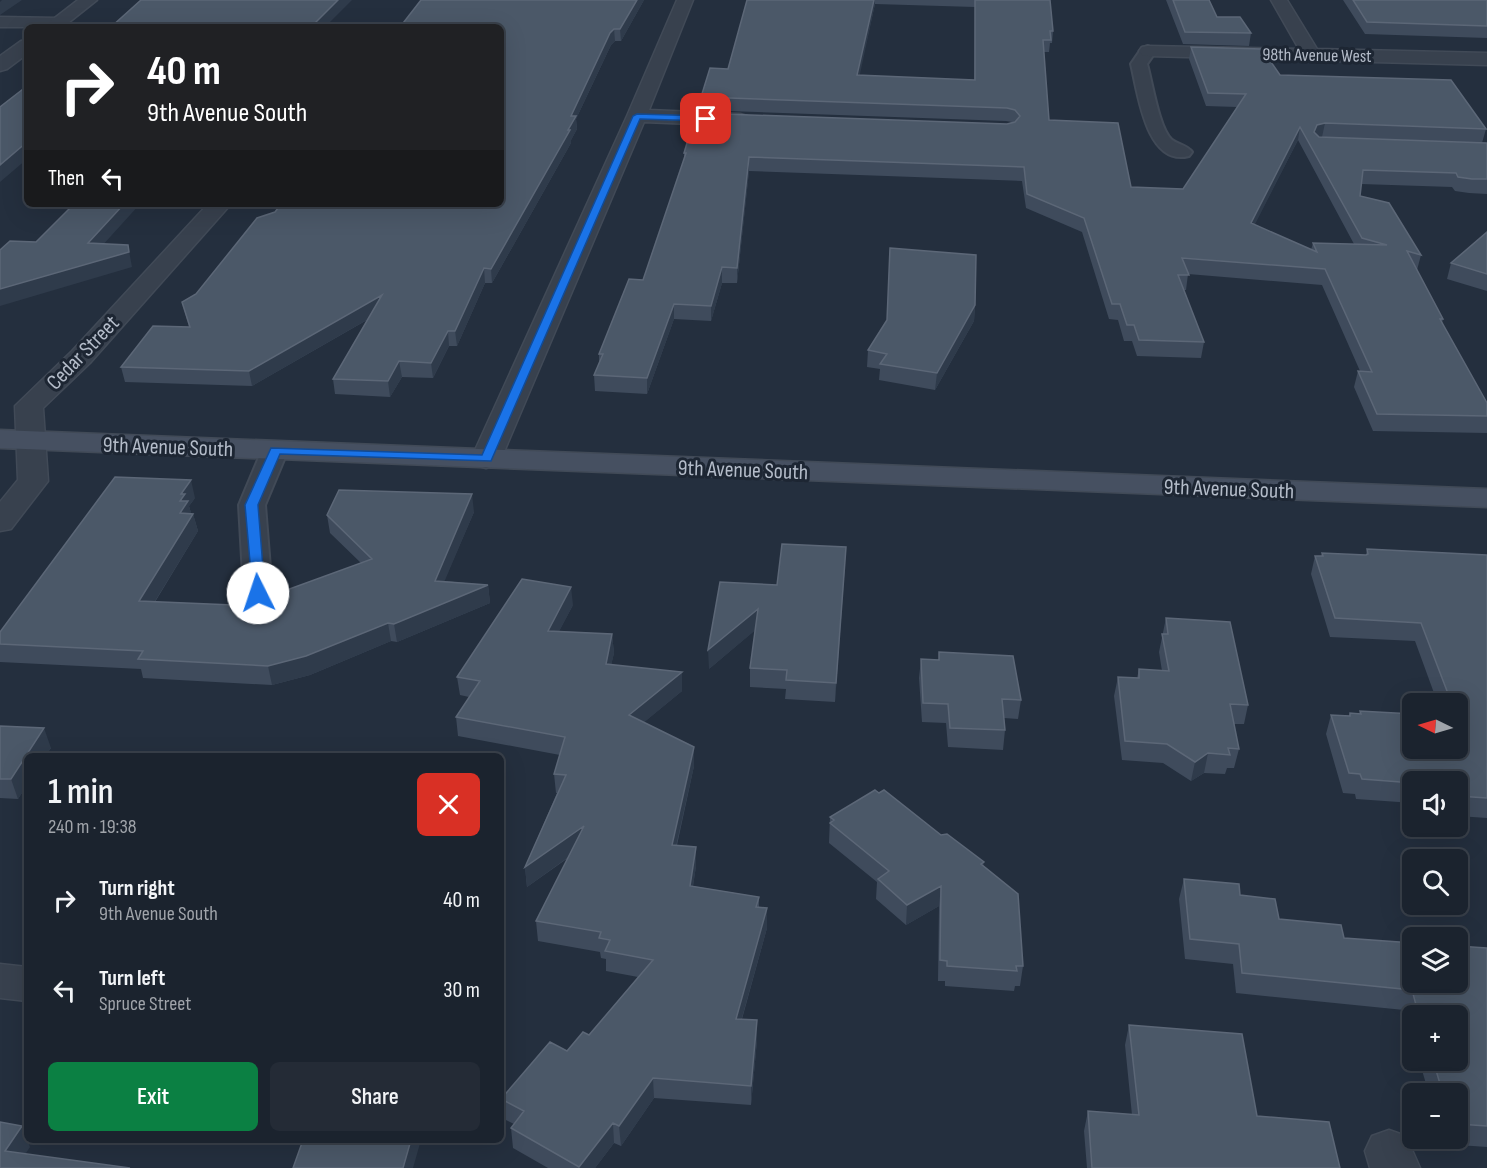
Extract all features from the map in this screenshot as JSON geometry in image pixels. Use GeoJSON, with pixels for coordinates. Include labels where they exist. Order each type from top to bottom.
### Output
{"type":"FeatureCollection","features":[{"type":"Feature","properties":{"kind":"main road","name":"9th Avenue South"},"geometry":{"type":"LineString","coordinates":[[0,439],[1487,498]]}},
{"type":"Feature","properties":{"kind":"street"},"geometry":{"type":"LineString","coordinates":[[55,24],[89,0]]}},
{"type":"Feature","properties":{"kind":"street"},"geometry":{"type":"LineString","coordinates":[[486,459],[637,116],[685,0]]}},
{"type":"Feature","properties":{"kind":"street"},"geometry":{"type":"LineString","coordinates":[[1279,0],[1311,54]]}},
{"type":"Feature","properties":{"kind":"street"},"geometry":{"type":"LineString","coordinates":[[0,22],[36,24]]}},
{"type":"Feature","properties":{"kind":"street"},"geometry":{"type":"LineString","coordinates":[[0,65],[24,47]]}},
{"type":"Feature","properties":{"kind":"street","name":"98th Avenue West"},"geometry":{"type":"LineString","coordinates":[[1148,51],[1487,59]]}},
{"type":"Feature","properties":{"kind":"street"},"geometry":{"type":"LineString","coordinates":[[637,116],[756,120]]}},
{"type":"Feature","properties":{"kind":"street","name":"Cedar Street"},"geometry":{"type":"LineString","coordinates":[[0,522],[33,481],[29,406],[81,357],[217,207]]}},
{"type":"Feature","properties":{"kind":"street"},"geometry":{"type":"LineString","coordinates":[[0,981],[24,984]]}},
{"type":"Feature","properties":{"kind":"lane"},"geometry":{"type":"LineString","coordinates":[[1148,51],[1139,64],[1154,123],[1164,142],[1183,152]]}},
{"type":"Feature","properties":{"kind":"lane"},"geometry":{"type":"LineString","coordinates":[[258,593],[252,505],[275,450]]}},
{"type":"Feature","properties":{"kind":"building"},"geometry":{"type":"Polygon","coordinates":[[[141,0],[338,0],[314,24],[114,24],[141,0]]]}},
{"type":"Feature","properties":{"kind":"building"},"geometry":{"type":"Polygon","coordinates":[[[421,0],[637,0],[620,29],[614,29],[610,33],[571,116],[576,116],[568,130],[570,130],[491,269],[484,268],[455,331],[448,331],[431,363],[399,361],[388,381],[333,379],[382,295],[249,371],[121,367],[153,326],[190,327],[182,302],[196,294],[257,218],[275,212],[279,207],[504,207],[504,24],[402,24],[421,0]]]}},
{"type":"Feature","properties":{"kind":"building"},"geometry":{"type":"Polygon","coordinates":[[[747,0],[874,0],[857,75],[975,80],[975,0],[1050,0],[1053,31],[1050,31],[1051,40],[1043,40],[1049,120],[1118,123],[1131,187],[1183,189],[1246,94],[1208,93],[1191,47],[1262,49],[1280,75],[1451,80],[1486,129],[1325,123],[1317,125],[1314,132],[1319,137],[1487,143],[1487,179],[1458,177],[1456,173],[1363,170],[1360,196],[1389,203],[1421,255],[1407,251],[1443,319],[1440,319],[1487,403],[1487,416],[1377,414],[1358,371],[1372,372],[1325,269],[1182,258],[1189,275],[1178,275],[1204,342],[1139,340],[1134,325],[1127,325],[1120,304],[1112,304],[1084,218],[1027,194],[1024,167],[749,157],[737,268],[722,267],[711,306],[674,304],[647,378],[594,375],[603,354],[599,354],[629,279],[643,280],[686,153],[684,153],[696,113],[1007,124],[1015,122],[1020,116],[1015,110],[1007,108],[701,97],[710,68],[728,69],[747,0]],[[1300,127],[1251,223],[1317,252],[1313,243],[1387,245],[1362,238],[1300,127]]]}},
{"type":"Feature","properties":{"kind":"building"},"geometry":{"type":"Polygon","coordinates":[[[1173,0],[1209,0],[1217,17],[1240,17],[1251,33],[1185,32],[1173,0]]]}},
{"type":"Feature","properties":{"kind":"building"},"geometry":{"type":"Polygon","coordinates":[[[1353,0],[1487,0],[1487,26],[1367,22],[1353,0]]]}},
{"type":"Feature","properties":{"kind":"building"},"geometry":{"type":"Polygon","coordinates":[[[24,88],[24,145],[0,165],[0,107],[24,88]]]}},
{"type":"Feature","properties":{"kind":"building"},"geometry":{"type":"Polygon","coordinates":[[[71,207],[121,207],[88,243],[128,245],[129,252],[0,289],[0,250],[10,241],[36,242],[71,207]]]}},
{"type":"Feature","properties":{"kind":"building"},"geometry":{"type":"Polygon","coordinates":[[[1487,232],[1487,274],[1451,263],[1487,232]]]}},
{"type":"Feature","properties":{"kind":"building"},"geometry":{"type":"Polygon","coordinates":[[[890,248],[976,255],[975,305],[937,373],[880,364],[887,354],[868,350],[887,320],[890,248]]]}},
{"type":"Feature","properties":{"kind":"building"},"geometry":{"type":"Polygon","coordinates":[[[115,477],[191,480],[181,494],[185,494],[180,501],[188,501],[180,513],[193,514],[139,601],[233,605],[273,595],[372,559],[327,515],[339,490],[472,494],[435,581],[488,585],[394,624],[388,623],[306,656],[268,666],[138,659],[143,651],[0,644],[0,632],[115,477]]]}},
{"type":"Feature","properties":{"kind":"building"},"geometry":{"type":"Polygon","coordinates":[[[782,544],[846,547],[836,683],[786,680],[787,670],[750,668],[758,609],[708,650],[720,582],[777,585],[782,544]]]}},
{"type":"Feature","properties":{"kind":"building"},"geometry":{"type":"Polygon","coordinates":[[[1367,549],[1487,555],[1487,798],[1468,797],[1468,771],[1402,771],[1402,782],[1362,779],[1360,774],[1349,773],[1331,715],[1350,716],[1350,713],[1361,714],[1360,711],[1402,713],[1402,759],[1468,759],[1468,693],[1448,693],[1421,623],[1335,618],[1315,556],[1323,556],[1322,553],[1368,554],[1367,549]]]}},
{"type":"Feature","properties":{"kind":"building"},"geometry":{"type":"Polygon","coordinates":[[[522,579],[571,587],[548,631],[612,634],[606,664],[682,672],[629,715],[694,747],[672,845],[696,847],[690,886],[759,897],[756,907],[767,908],[736,1019],[757,1020],[751,1086],[653,1078],[619,1126],[613,1123],[579,1167],[511,1128],[524,1111],[504,1101],[504,1096],[550,1042],[567,1051],[583,1032],[589,1035],[653,960],[605,951],[610,940],[599,938],[601,932],[536,921],[584,826],[525,867],[566,775],[554,774],[565,737],[456,717],[480,681],[457,677],[522,579]]]}},
{"type":"Feature","properties":{"kind":"building"},"geometry":{"type":"Polygon","coordinates":[[[1166,618],[1230,622],[1248,705],[1230,704],[1239,749],[1228,748],[1230,755],[1208,753],[1195,762],[1167,744],[1125,741],[1118,677],[1139,678],[1139,669],[1169,671],[1162,634],[1168,634],[1166,618]]]}},
{"type":"Feature","properties":{"kind":"building"},"geometry":{"type":"Polygon","coordinates":[[[939,652],[1013,656],[1021,700],[1002,699],[1005,730],[950,728],[948,704],[923,703],[921,659],[939,660],[939,652]]]}},
{"type":"Feature","properties":{"kind":"building"},"geometry":{"type":"Polygon","coordinates":[[[0,726],[44,728],[28,753],[24,753],[24,759],[11,779],[0,779],[0,726]]]}},
{"type":"Feature","properties":{"kind":"building"},"geometry":{"type":"Polygon","coordinates":[[[875,790],[879,793],[884,790],[941,835],[947,834],[984,862],[981,864],[1018,894],[1023,966],[1016,966],[1017,971],[947,966],[947,961],[940,960],[941,886],[907,905],[878,879],[889,871],[830,823],[834,820],[830,817],[875,790]]]}},
{"type":"Feature","properties":{"kind":"building"},"geometry":{"type":"Polygon","coordinates":[[[1184,879],[1239,884],[1240,895],[1275,899],[1279,919],[1341,925],[1344,938],[1402,942],[1402,989],[1242,973],[1239,944],[1190,939],[1184,879]]]}},
{"type":"Feature","properties":{"kind":"building"},"geometry":{"type":"Polygon","coordinates":[[[1468,947],[1487,948],[1487,1126],[1468,1125],[1468,1083],[1440,1083],[1436,1071],[1468,1071],[1468,1005],[1416,1005],[1413,993],[1468,993],[1468,947]]]}},
{"type":"Feature","properties":{"kind":"building"},"geometry":{"type":"Polygon","coordinates":[[[1129,1025],[1242,1034],[1257,1116],[1329,1122],[1340,1168],[1092,1168],[1088,1111],[1139,1115],[1129,1025]]]}},
{"type":"Feature","properties":{"kind":"building"},"geometry":{"type":"Polygon","coordinates":[[[0,1122],[22,1126],[5,1151],[130,1168],[0,1168],[0,1122]]]}},
{"type":"Feature","properties":{"kind":"building"},"geometry":{"type":"Polygon","coordinates":[[[302,1143],[410,1143],[403,1168],[293,1168],[302,1143]]]}},
{"type":"Feature","properties":{"kind":"route"},"geometry":{"type":"LineString","coordinates":[[258,593],[252,505],[275,450],[486,459],[637,116],[706,119]]}}]}
